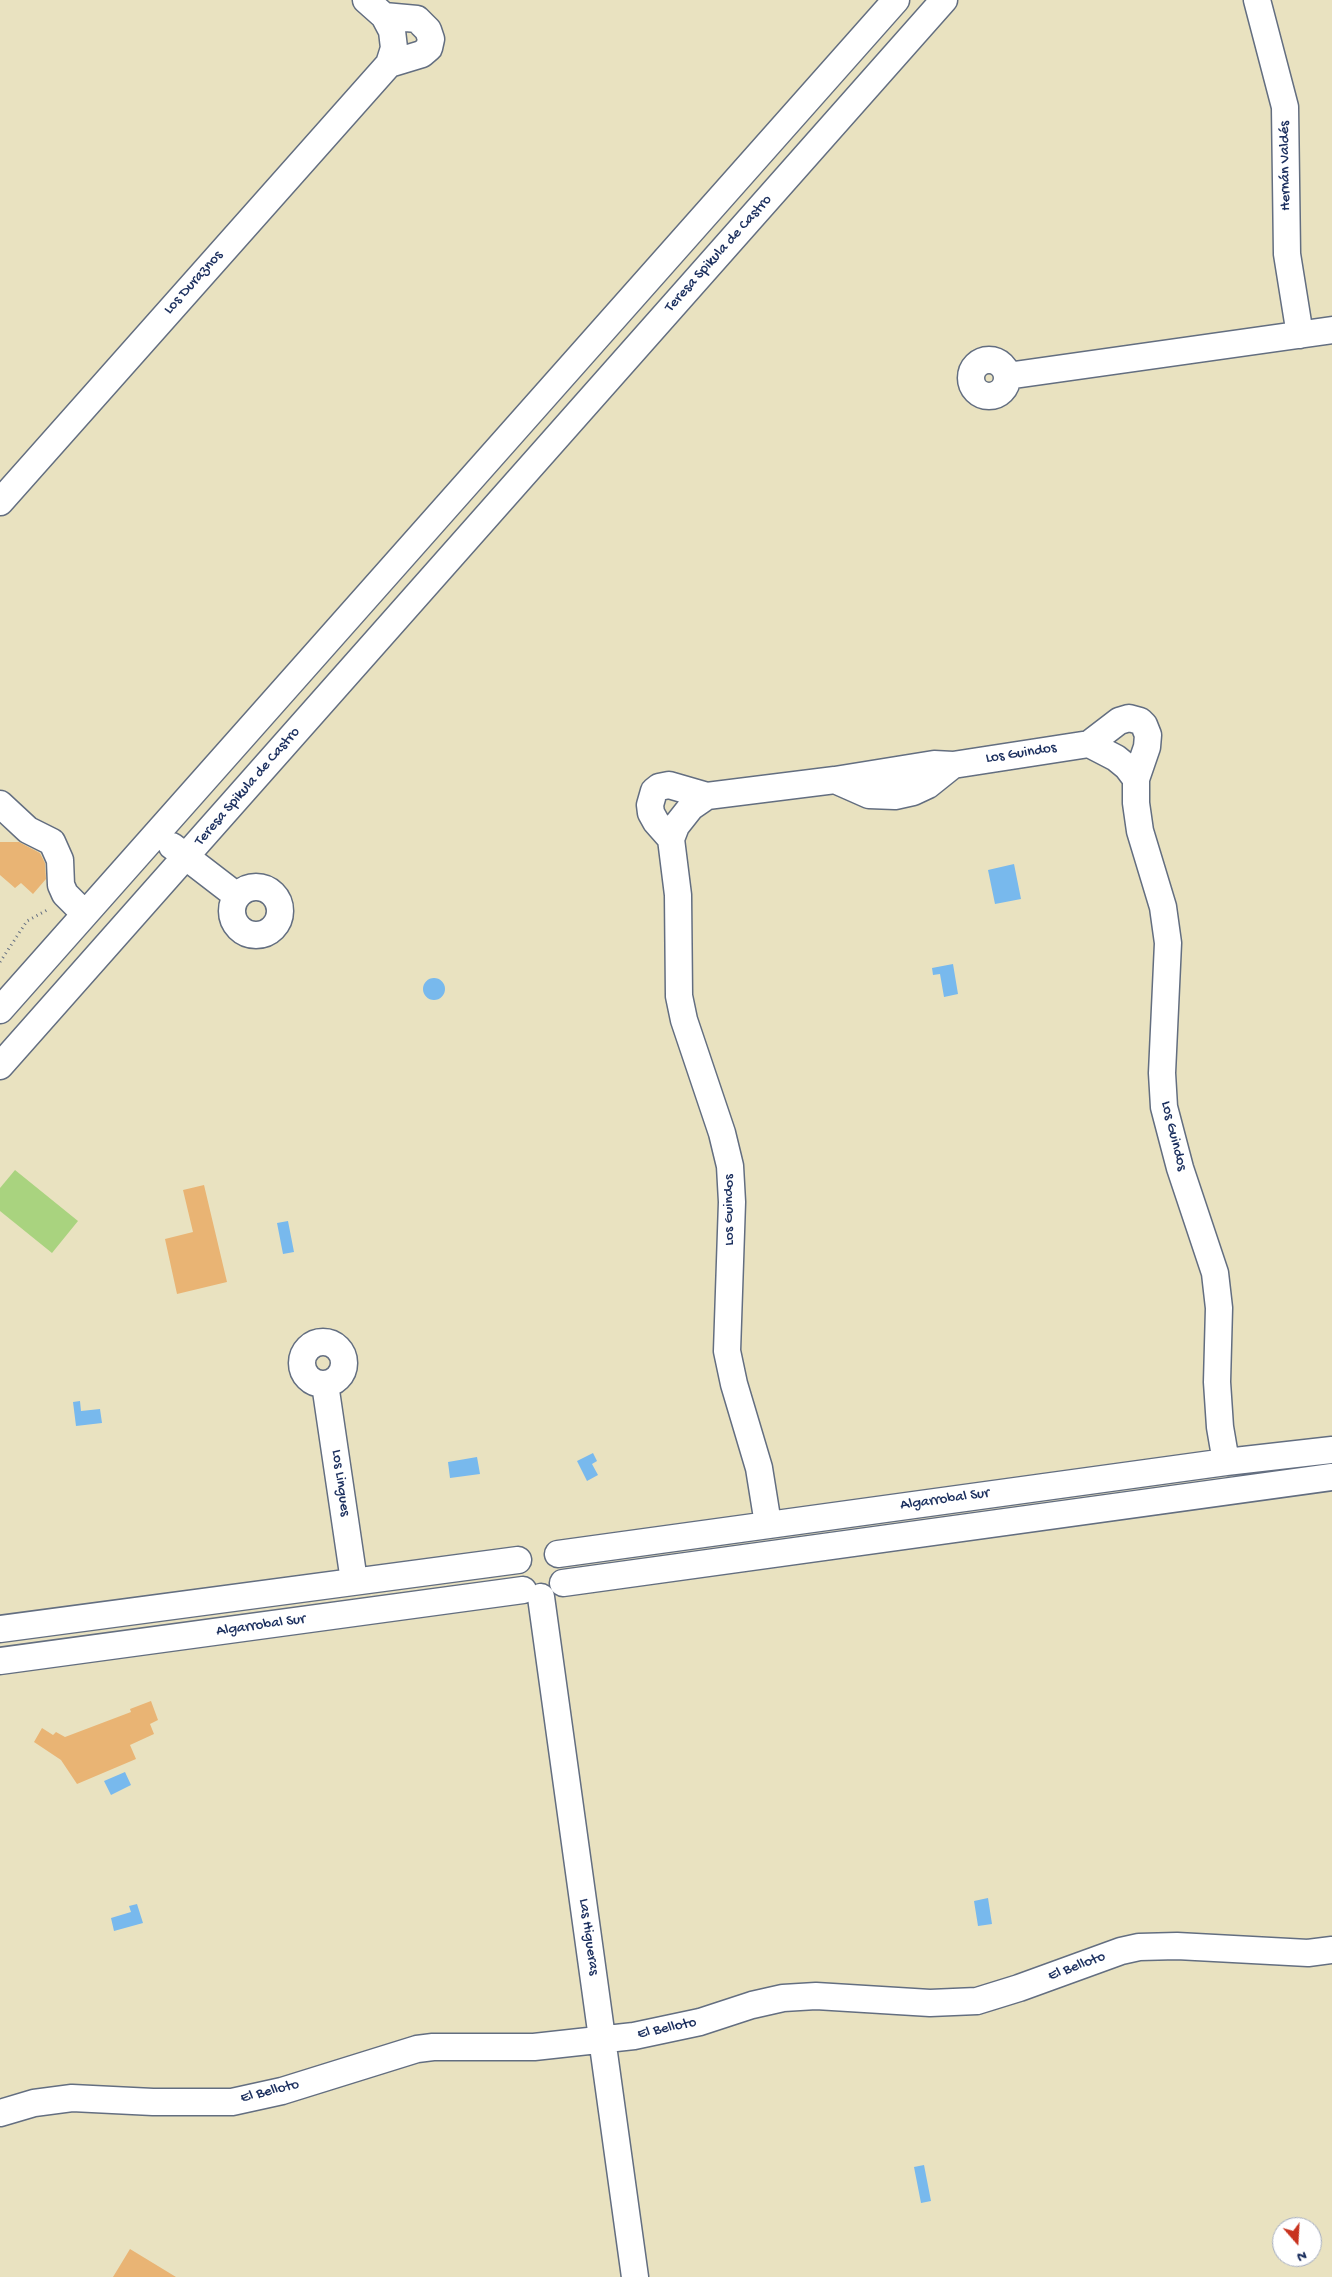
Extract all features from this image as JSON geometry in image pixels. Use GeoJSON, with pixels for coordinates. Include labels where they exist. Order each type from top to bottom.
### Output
{"type":"FeatureCollection","features":[{"type":"Feature","properties":{"kind":"street"},"geometry":{"type":"LineString","coordinates":[[0,1010],[897,0],[933,4]]}},
{"type":"Feature","properties":{"kind":"street","name":"Hernán Valdés"},"geometry":{"type":"LineString","coordinates":[[1257,0],[1285,108],[1287,254],[1300,335]]}},
{"type":"Feature","properties":{"kind":"street","name":"Teresa Spikula de Castro"},"geometry":{"type":"LineString","coordinates":[[0,1066],[186,858],[933,4]]}},
{"type":"Feature","properties":{"kind":"street"},"geometry":{"type":"LineString","coordinates":[[375,8],[417,20],[428,30],[431,38],[426,52],[413,58],[389,64]]}},
{"type":"Feature","properties":{"kind":"street"},"geometry":{"type":"LineString","coordinates":[[375,8],[392,31],[394,48],[389,64]]}},
{"type":"Feature","properties":{"kind":"street","name":"Los Duraznos"},"geometry":{"type":"LineString","coordinates":[[0,502],[389,64]]}},
{"type":"Feature","properties":{"kind":"street"},"geometry":{"type":"LineString","coordinates":[[1007,376],[1332,330]]}},
{"type":"Feature","properties":{"kind":"street"},"geometry":{"type":"LineString","coordinates":[[468,483],[494,507]]}},
{"type":"Feature","properties":{"kind":"street","name":"Los Guindos"},"geometry":{"type":"LineString","coordinates":[[768,1524],[759,1468],[734,1384],[727,1351],[732,1202],[730,1166],[722,1133],[684,1020],[679,996],[678,896],[671,839],[656,822],[651,813],[650,805],[654,792],[659,787],[669,785],[707,796],[835,780],[869,796],[895,796],[928,785],[953,765],[1089,744],[1124,719],[1135,718],[1147,730],[1148,742],[1136,779],[1140,831],[1163,907],[1168,943],[1162,1074],[1164,1107],[1180,1168],[1215,1273],[1219,1308],[1218,1400],[1226,1462]]}},
{"type":"Feature","properties":{"kind":"street"},"geometry":{"type":"LineString","coordinates":[[1089,744],[1116,758],[1127,767],[1136,779]]}},
{"type":"Feature","properties":{"kind":"street"},"geometry":{"type":"LineString","coordinates":[[671,839],[684,814],[707,796]]}},
{"type":"Feature","properties":{"kind":"street"},"geometry":{"type":"LineString","coordinates":[[0,804],[28,830],[52,842],[60,860],[61,884],[64,892],[85,914]]}},
{"type":"Feature","properties":{"kind":"street"},"geometry":{"type":"LineString","coordinates":[[157,834],[237,896]]}},
{"type":"Feature","properties":{"kind":"street","name":"Los Lingues"},"geometry":{"type":"LineString","coordinates":[[325,1384],[354,1582]]}},
{"type":"Feature","properties":{"kind":"street","name":"Algarrobal Sur"},"geometry":{"type":"LineString","coordinates":[[558,1554],[1226,1462],[1332,1450]]}},
{"type":"Feature","properties":{"kind":"street","name":"Algarrobal Sur"},"geometry":{"type":"LineString","coordinates":[[563,1583],[1332,1477]]}},
{"type":"Feature","properties":{"kind":"street"},"geometry":{"type":"LineString","coordinates":[[533,1548],[546,1548],[558,1554],[565,1568],[563,1583],[554,1593],[532,1594],[519,1585],[515,1573],[518,1560],[533,1548]]}},
{"type":"Feature","properties":{"kind":"street","name":"Algarrobal Sur"},"geometry":{"type":"LineString","coordinates":[[0,1630],[518,1560]]}},
{"type":"Feature","properties":{"kind":"street","name":"Algarrobal Sur"},"geometry":{"type":"LineString","coordinates":[[0,1661],[532,1594]]}},
{"type":"Feature","properties":{"kind":"street","name":"Las Higueras"},"geometry":{"type":"LineString","coordinates":[[532,1594],[602,2040],[636,2277]]}},
{"type":"Feature","properties":{"kind":"street","name":"El Belloto"},"geometry":{"type":"LineString","coordinates":[[0,2114],[34,2103],[72,2098],[153,2102],[232,2102],[282,2091],[416,2049],[441,2047],[525,2048],[602,2040],[666,2030],[700,2022],[768,2000],[800,1996],[930,2004],[977,2001],[1012,1991],[1121,1951],[1139,1947],[1177,1946],[1308,1953],[1332,1950]]}},
{"type":"Feature","properties":{"kind":"path"},"geometry":{"type":"LineString","coordinates":[[0,962],[27,922],[46,912],[64,892]]}},
{"type":"Feature","properties":{"kind":"green space"},"geometry":{"type":"Polygon","coordinates":[[[15,1170],[78,1221],[52,1253],[0,1211],[0,1188],[15,1170]]]}},
{"type":"Feature","properties":{"kind":"water"},"geometry":{"type":"Polygon","coordinates":[[[1014,864],[1021,899],[995,904],[988,870],[1014,864]]]}},
{"type":"Feature","properties":{"kind":"water"},"geometry":{"type":"Polygon","coordinates":[[[953,964],[958,994],[944,997],[940,974],[933,975],[932,968],[953,964]]]}},
{"type":"Feature","properties":{"kind":"water"},"geometry":{"type":"Polygon","coordinates":[[[434,978],[442,981],[445,989],[442,997],[434,1000],[426,997],[423,989],[426,981],[434,978]]]}},
{"type":"Feature","properties":{"kind":"water"},"geometry":{"type":"Polygon","coordinates":[[[288,1221],[294,1252],[283,1254],[277,1223],[288,1221]]]}},
{"type":"Feature","properties":{"kind":"water"},"geometry":{"type":"Polygon","coordinates":[[[80,1401],[81,1411],[100,1409],[102,1423],[76,1426],[73,1402],[80,1401]]]}},
{"type":"Feature","properties":{"kind":"water"},"geometry":{"type":"Polygon","coordinates":[[[593,1453],[597,1461],[592,1464],[598,1475],[587,1481],[577,1461],[593,1453]]]}},
{"type":"Feature","properties":{"kind":"water"},"geometry":{"type":"Polygon","coordinates":[[[477,1457],[480,1474],[450,1478],[448,1462],[477,1457]]]}},
{"type":"Feature","properties":{"kind":"water"},"geometry":{"type":"Polygon","coordinates":[[[125,1772],[131,1785],[111,1795],[104,1781],[125,1772]]]}},
{"type":"Feature","properties":{"kind":"water"},"geometry":{"type":"Polygon","coordinates":[[[988,1898],[992,1924],[978,1926],[974,1901],[988,1898]]]}},
{"type":"Feature","properties":{"kind":"water"},"geometry":{"type":"Polygon","coordinates":[[[137,1904],[143,1923],[114,1931],[111,1918],[131,1912],[129,1906],[137,1904]]]}},
{"type":"Feature","properties":{"kind":"water"},"geometry":{"type":"Polygon","coordinates":[[[924,2165],[931,2201],[921,2203],[914,2167],[924,2165]]]}},
{"type":"Feature","properties":{"kind":"building"},"geometry":{"type":"Polygon","coordinates":[[[0,842],[19,842],[40,853],[45,863],[46,879],[33,894],[21,883],[15,888],[0,875],[0,842]]]}},
{"type":"Feature","properties":{"kind":"building"},"geometry":{"type":"Polygon","coordinates":[[[204,1185],[227,1282],[177,1294],[165,1239],[193,1232],[183,1190],[204,1185]]]}},
{"type":"Feature","properties":{"kind":"building"},"geometry":{"type":"Polygon","coordinates":[[[151,1701],[158,1720],[150,1724],[154,1734],[130,1745],[136,1759],[77,1784],[61,1760],[34,1742],[42,1728],[53,1735],[56,1732],[65,1737],[131,1712],[130,1709],[151,1701]]]}},
{"type":"Feature","properties":{"kind":"building"},"geometry":{"type":"Polygon","coordinates":[[[130,2249],[176,2277],[113,2277],[130,2249]]]}}]}
